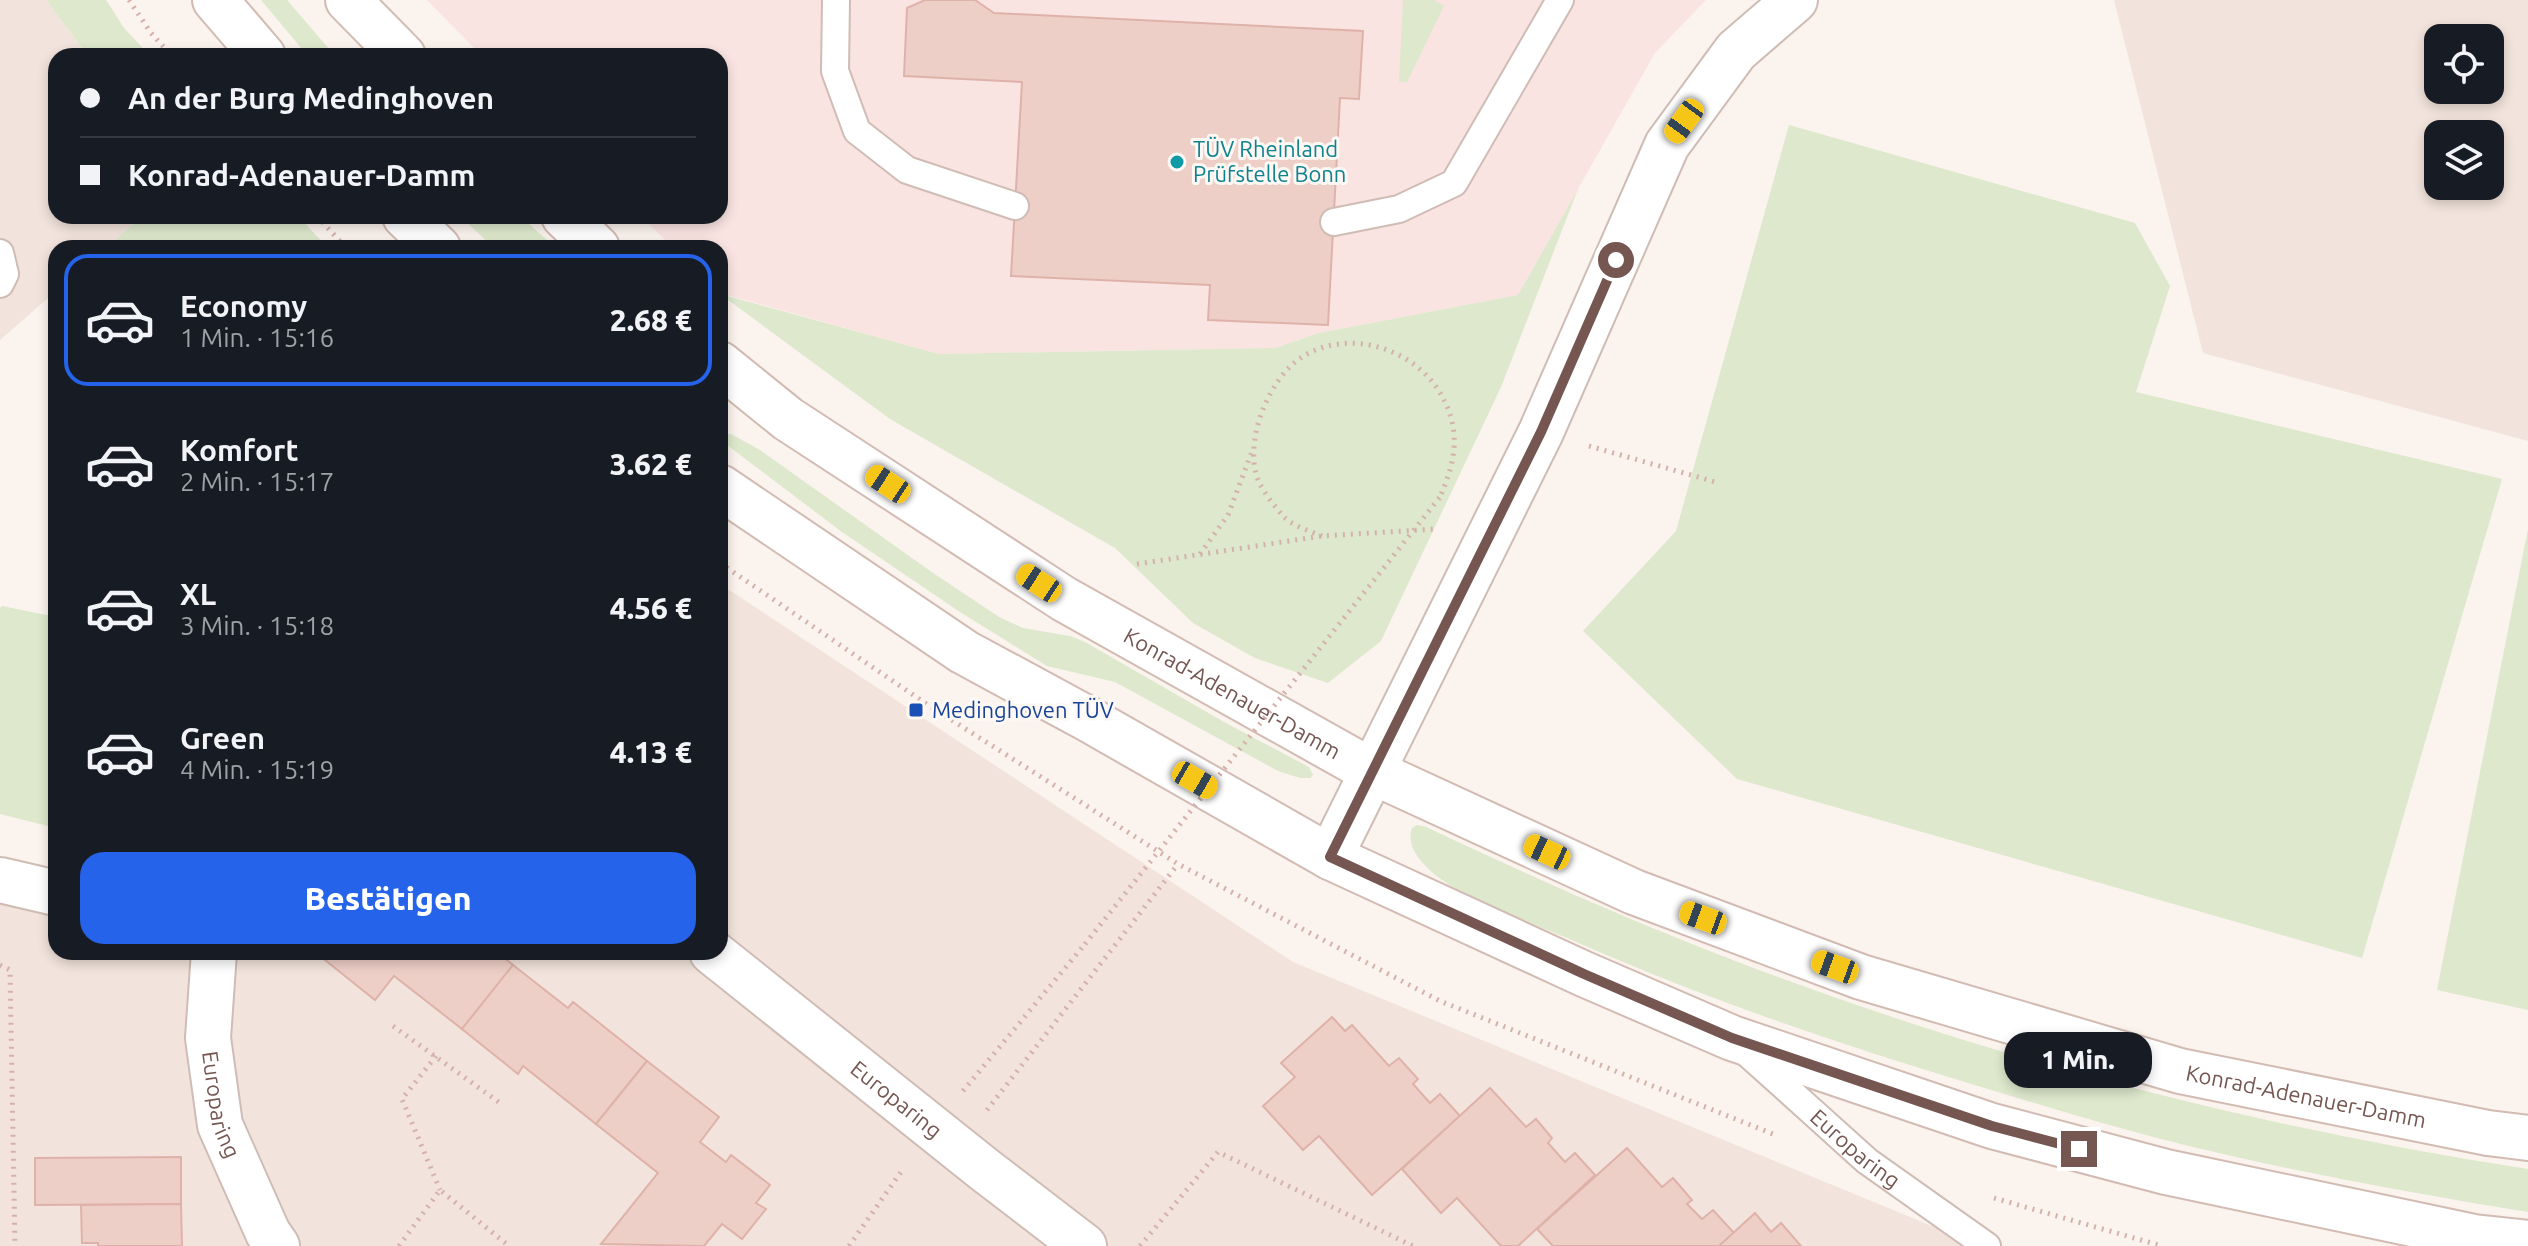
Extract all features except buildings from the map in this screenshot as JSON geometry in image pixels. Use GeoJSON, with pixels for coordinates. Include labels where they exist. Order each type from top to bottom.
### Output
{"type":"FeatureCollection","features":[{"type":"Feature","properties":{"kind":"main road"},"geometry":{"type":"LineString","coordinates":[[215,0],[256,48]]}},
{"type":"Feature","properties":{"kind":"main road"},"geometry":{"type":"LineString","coordinates":[[348,0],[395,48]]}},
{"type":"Feature","properties":{"kind":"main road"},"geometry":{"type":"LineString","coordinates":[[1330,857],[1541,432],[1667,145],[1736,51],[1795,0]]}},
{"type":"Feature","properties":{"kind":"main road"},"geometry":{"type":"LineString","coordinates":[[413,224],[430,240]]}},
{"type":"Feature","properties":{"kind":"main road"},"geometry":{"type":"LineString","coordinates":[[572,224],[589,240]]}},
{"type":"Feature","properties":{"kind":"main road","name":"Konrad-Adenauer-Damm"},"geometry":{"type":"LineString","coordinates":[[728,370],[788,419],[1064,599],[1373,772],[1634,892],[1861,977],[2180,1071],[2488,1133],[2528,1138]]}},
{"type":"Feature","properties":{"kind":"main road"},"geometry":{"type":"LineString","coordinates":[[728,492],[964,652],[1330,857],[1584,974],[1732,1038],[1992,1126],[2166,1172],[2474,1237],[2528,1243]]}},
{"type":"Feature","properties":{"kind":"main road"},"geometry":{"type":"LineString","coordinates":[[0,880],[48,891]]}},
{"type":"Feature","properties":{"kind":"main road","name":"Europaring"},"geometry":{"type":"LineString","coordinates":[[213,960],[208,1038],[220,1125],[268,1233],[277,1246]]}},
{"type":"Feature","properties":{"kind":"main road","name":"Europaring"},"geometry":{"type":"LineString","coordinates":[[722,960],[1084,1246]]}},
{"type":"Feature","properties":{"kind":"lane"},"geometry":{"type":"LineString","coordinates":[[836,0],[835,71],[857,131],[907,170],[1015,206]]}},
{"type":"Feature","properties":{"kind":"lane"},"geometry":{"type":"LineString","coordinates":[[1334,222],[1399,209],[1454,183],[1560,0]]}},
{"type":"Feature","properties":{"kind":"lane"},"geometry":{"type":"LineString","coordinates":[[0,253],[5,274],[0,284]]}},
{"type":"Feature","properties":{"kind":"lane","name":"Europaring"},"geometry":{"type":"LineString","coordinates":[[1732,1038],[1867,1161],[1987,1246]]}},
{"type":"Feature","properties":{"kind":"path"},"geometry":{"type":"LineString","coordinates":[[129,0],[165,48]]}},
{"type":"Feature","properties":{"kind":"path"},"geometry":{"type":"LineString","coordinates":[[324,224],[339,240]]}},
{"type":"Feature","properties":{"kind":"path"},"geometry":{"type":"LineString","coordinates":[[1085,944],[1440,497],[1452,470],[1456,437],[1447,403],[1428,375],[1402,355],[1370,345],[1334,344],[1303,356],[1275,386],[1263,408],[1253,448],[1228,515],[1199,555]]}},
{"type":"Feature","properties":{"kind":"path"},"geometry":{"type":"LineString","coordinates":[[1541,432],[1719,483]]}},
{"type":"Feature","properties":{"kind":"path"},"geometry":{"type":"LineString","coordinates":[[1253,448],[1259,481],[1286,519],[1322,536]]}},
{"type":"Feature","properties":{"kind":"path"},"geometry":{"type":"LineString","coordinates":[[1137,564],[1322,536],[1493,524]]}},
{"type":"Feature","properties":{"kind":"path"},"geometry":{"type":"LineString","coordinates":[[957,1148],[1178,864]]}},
{"type":"Feature","properties":{"kind":"path"},"geometry":{"type":"LineString","coordinates":[[0,965],[10,970],[15,1246]]}},
{"type":"Feature","properties":{"kind":"path"},"geometry":{"type":"LineString","coordinates":[[393,1026],[500,1103]]}},
{"type":"Feature","properties":{"kind":"path"},"geometry":{"type":"LineString","coordinates":[[436,1056],[402,1099],[440,1190],[509,1246]]}},
{"type":"Feature","properties":{"kind":"path"},"geometry":{"type":"LineString","coordinates":[[1140,1246],[1218,1152],[1413,1246]]}},
{"type":"Feature","properties":{"kind":"path"},"geometry":{"type":"LineString","coordinates":[[399,1246],[440,1190]]}},
{"type":"Feature","properties":{"kind":"shaded area"},"geometry":{"type":"Polygon","coordinates":[[[0,0],[46,0],[82,48],[48,48],[48,224],[133,224],[115,240],[48,240],[48,298],[0,340],[0,0]]]}},
{"type":"Feature","properties":{"kind":"shaded area"},"geometry":{"type":"Polygon","coordinates":[[[427,0],[1706,0],[1655,53],[1518,295],[1319,333],[1275,348],[939,354],[728,295],[728,240],[665,240],[649,224],[728,224],[728,48],[474,48],[427,0]]]}},
{"type":"Feature","properties":{"kind":"shaded area"},"geometry":{"type":"Polygon","coordinates":[[[2114,0],[2528,0],[2528,441],[2203,353],[2114,0]]]}},
{"type":"Feature","properties":{"kind":"shaded area"},"geometry":{"type":"Polygon","coordinates":[[[728,589],[1293,962],[1973,1243],[1973,1246],[0,1246],[0,901],[48,911],[48,960],[728,960],[728,589]]]}},
{"type":"Feature","properties":{"kind":"green space"},"geometry":{"type":"Polygon","coordinates":[[[46,0],[106,0],[124,28],[143,48],[82,48],[46,0]]]}},
{"type":"Feature","properties":{"kind":"green space"},"geometry":{"type":"Polygon","coordinates":[[[261,0],[287,0],[328,48],[301,48],[261,0]]]}},
{"type":"Feature","properties":{"kind":"green space"},"geometry":{"type":"Polygon","coordinates":[[[1403,0],[1434,0],[1444,6],[1407,82],[1399,82],[1403,0]]]}},
{"type":"Feature","properties":{"kind":"green space"},"geometry":{"type":"Polygon","coordinates":[[[1789,125],[2135,223],[2170,286],[2136,392],[2502,479],[2362,958],[1737,779],[1583,631],[1676,531],[1789,125]]]}},
{"type":"Feature","properties":{"kind":"green space"},"geometry":{"type":"Polygon","coordinates":[[[1578,189],[1501,387],[1381,641],[1328,683],[1255,658],[1193,623],[1115,548],[890,419],[728,300],[728,296],[939,354],[1275,348],[1319,333],[1518,295],[1578,189]]]}},
{"type":"Feature","properties":{"kind":"green space"},"geometry":{"type":"Polygon","coordinates":[[[133,224],[306,224],[320,240],[115,240],[133,224]]]}},
{"type":"Feature","properties":{"kind":"green space"},"geometry":{"type":"Polygon","coordinates":[[[468,224],[529,224],[547,240],[486,240],[468,224]]]}},
{"type":"Feature","properties":{"kind":"green space"},"geometry":{"type":"Polygon","coordinates":[[[728,433],[760,450],[999,617],[1023,628],[1070,636],[1085,642],[1309,767],[1313,775],[1300,778],[1278,771],[1115,682],[1047,666],[960,612],[842,532],[728,446],[728,433]]]}},
{"type":"Feature","properties":{"kind":"green space"},"geometry":{"type":"Polygon","coordinates":[[[2528,529],[2528,1010],[2437,990],[2528,529]]]}},
{"type":"Feature","properties":{"kind":"green space"},"geometry":{"type":"Polygon","coordinates":[[[0,608],[48,615],[48,826],[0,814],[0,608]]]}},
{"type":"Feature","properties":{"kind":"green space"},"geometry":{"type":"Polygon","coordinates":[[[1417,825],[1691,944],[1925,1028],[2024,1058],[2224,1110],[2426,1152],[2528,1169],[2528,1212],[2316,1174],[2161,1139],[1968,1083],[1772,1019],[1628,964],[1470,897],[1438,877],[1417,856],[1411,835],[1412,828],[1417,825]]]}},
{"type":"Feature","properties":{"kind":"place","name":"TÜV Rheinland Prüfstelle Bonn"},"geometry":{"type":"Point","coordinates":[1177,162]}},
{"type":"Feature","properties":{"kind":"place","name":"Medinghoven TÜV"},"geometry":{"type":"Point","coordinates":[916,710]}},
{"type":"Feature","properties":{"kind":"route"},"geometry":{"type":"LineString","coordinates":[[1616,260],[1541,432],[1330,857],[1584,974],[1732,1038],[1992,1126],[2079,1149]]}}]}
